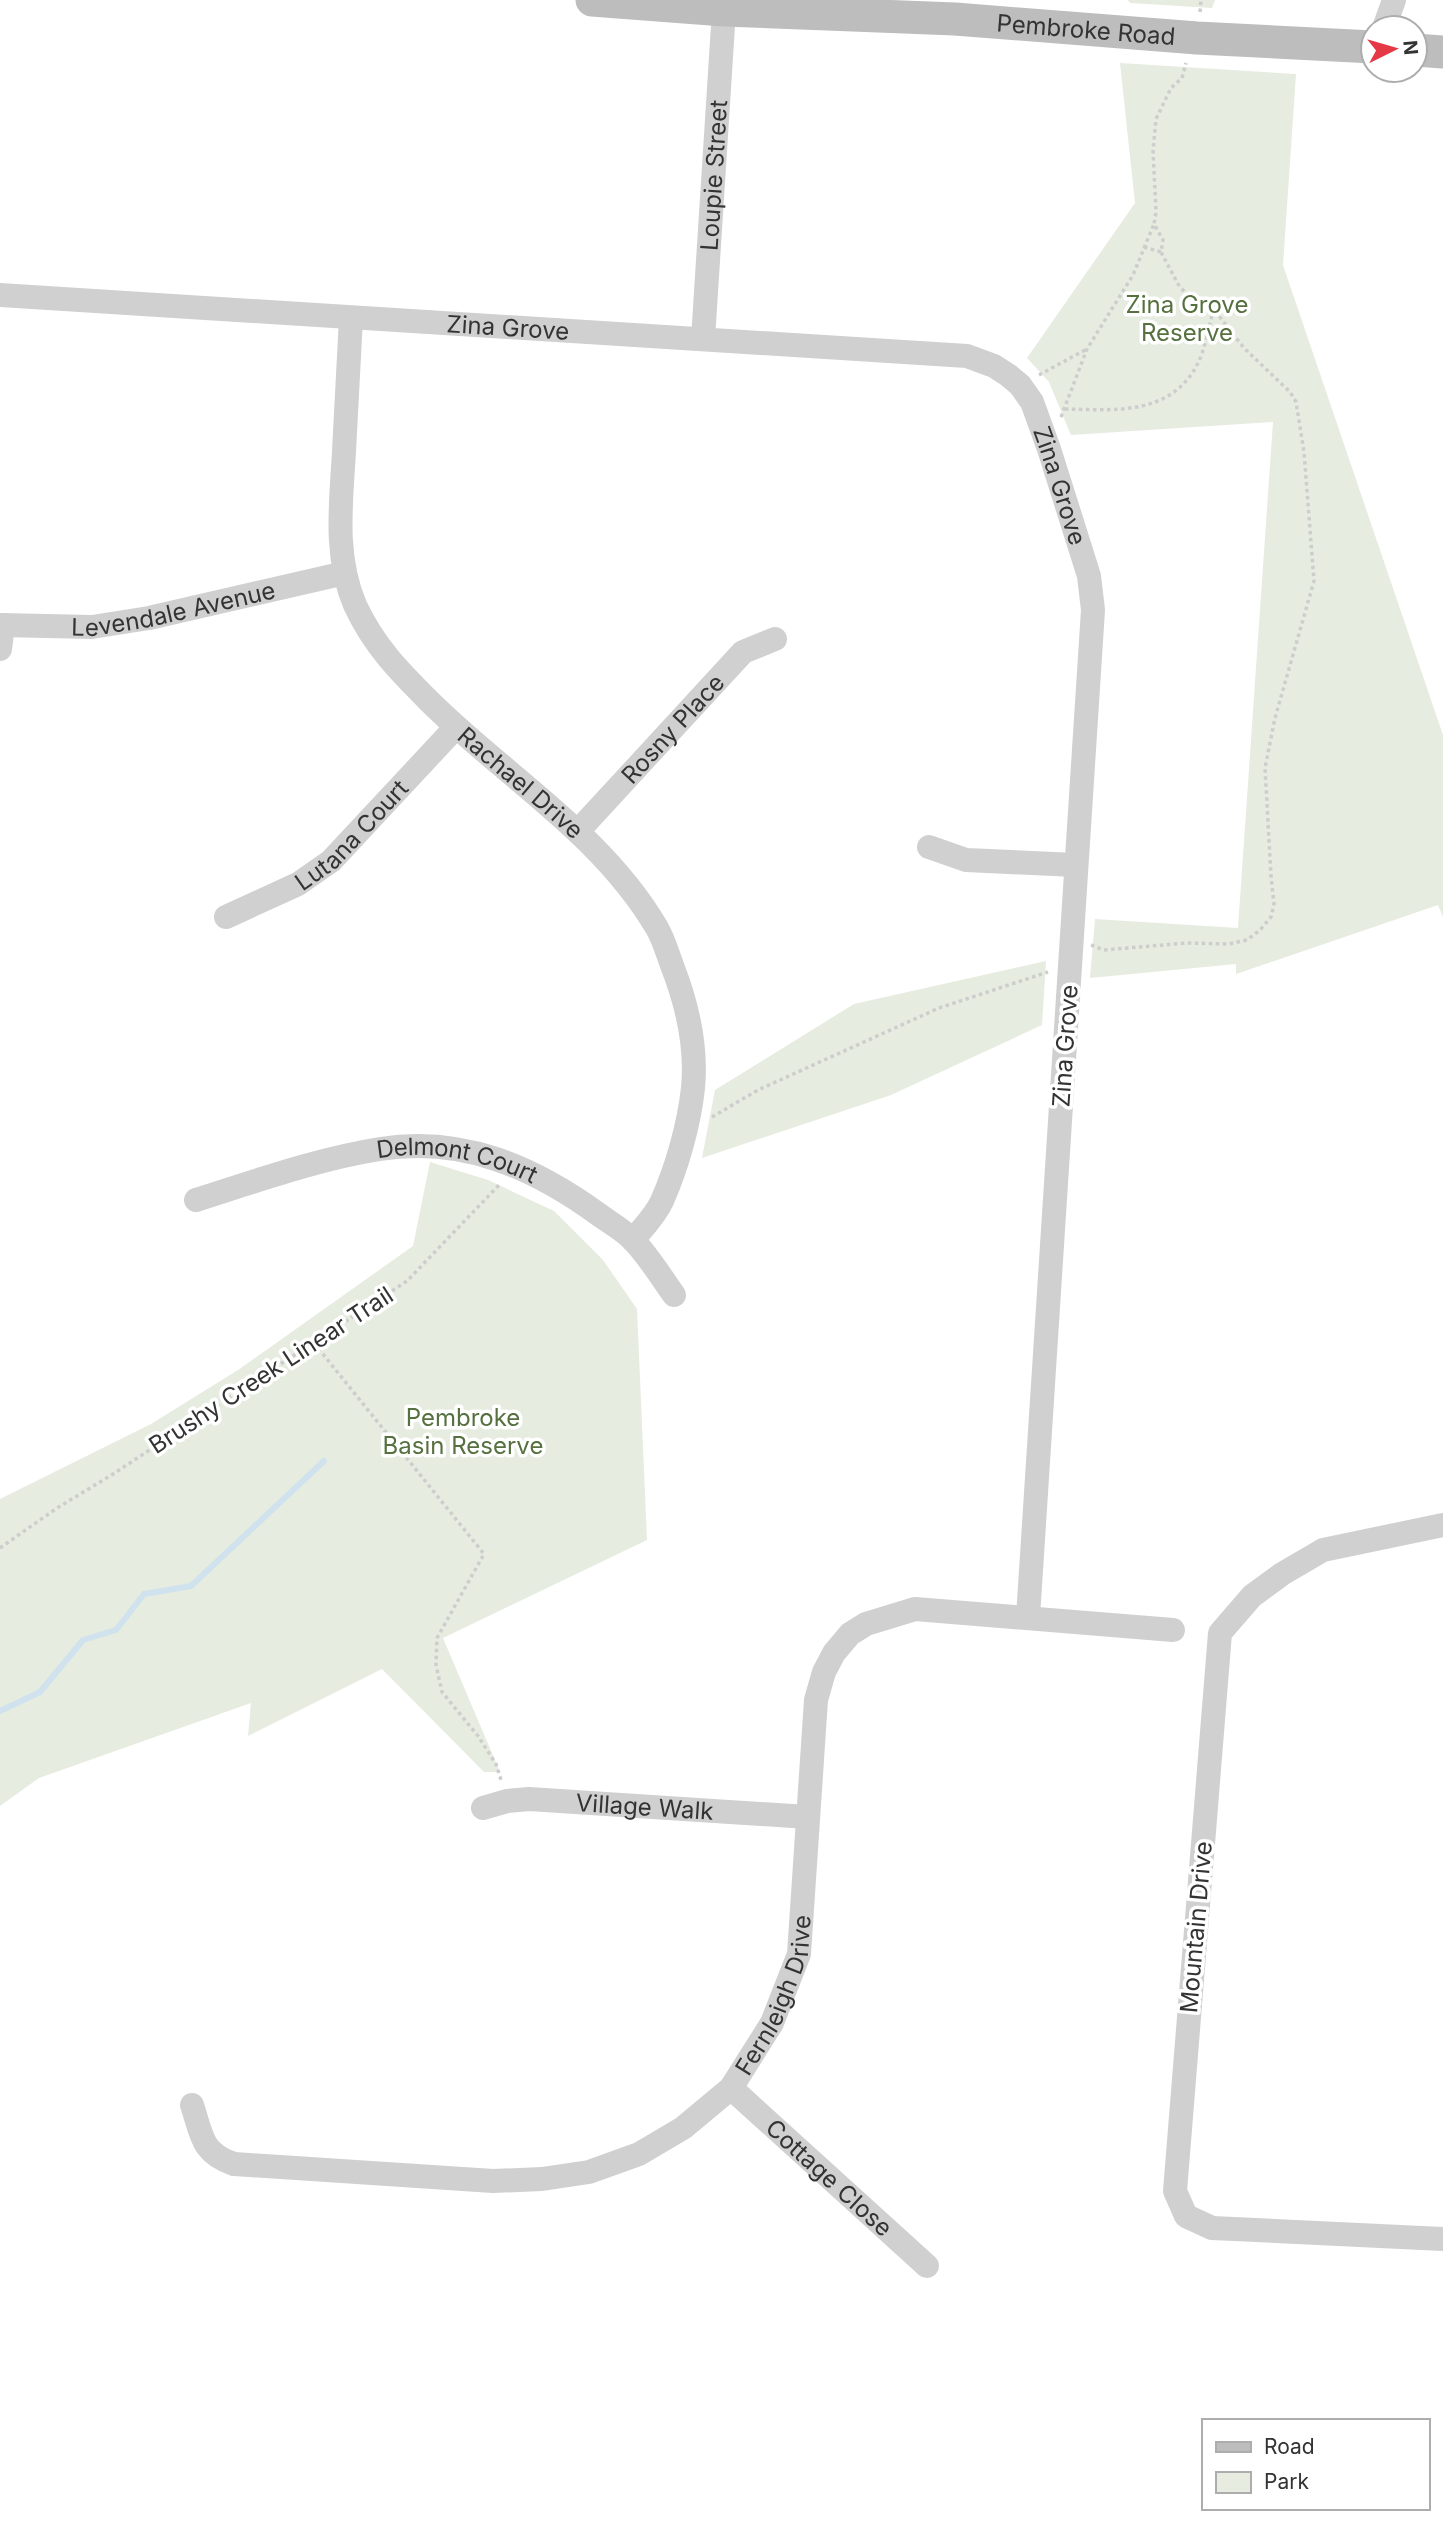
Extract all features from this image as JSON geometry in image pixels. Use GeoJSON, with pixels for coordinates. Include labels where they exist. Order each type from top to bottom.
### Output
{"type":"FeatureCollection","features":[{"type":"Feature","properties":{"kind":"street","name":"Pembroke Road"},"geometry":{"type":"LineString","coordinates":[[592,0],[724,10],[954,10],[1197,38],[1359,46]]}},
{"type":"Feature","properties":{"kind":"street","name":"Loupie Street"},"geometry":{"type":"LineString","coordinates":[[703,339],[724,10]]}},
{"type":"Feature","properties":{"kind":"street","name":"Zina Grove"},"geometry":{"type":"LineString","coordinates":[[0,295],[967,356],[994,366],[1020,385],[1032,402],[1049,449],[1089,576],[1093,610],[1028,1617]]}},
{"type":"Feature","properties":{"kind":"street","name":"Rachael Drive"},"geometry":{"type":"LineString","coordinates":[[351,318],[340,534],[345,573],[363,621],[386,658],[456,727],[579,830],[622,880],[658,929],[685,999],[695,1068],[690,1119],[662,1201],[633,1240]]}},
{"type":"Feature","properties":{"kind":"street","name":"Levendale Avenue"},"geometry":{"type":"LineString","coordinates":[[1,633],[92,628],[149,618],[345,573]]}},
{"type":"Feature","properties":{"kind":"street","name":"Rosny Place"},"geometry":{"type":"LineString","coordinates":[[579,830],[743,652],[775,639]]}},
{"type":"Feature","properties":{"kind":"street","name":"Lutana Court"},"geometry":{"type":"LineString","coordinates":[[226,917],[298,884],[331,862],[456,727]]}},
{"type":"Feature","properties":{"kind":"street"},"geometry":{"type":"LineString","coordinates":[[929,847],[966,860],[1075,865]]}},
{"type":"Feature","properties":{"kind":"street","name":"Delmont Court"},"geometry":{"type":"LineString","coordinates":[[196,1200],[306,1166],[382,1149],[433,1147],[471,1152],[520,1166],[565,1190],[633,1240],[674,1295]]}},
{"type":"Feature","properties":{"kind":"street","name":"Mountain Drive"},"geometry":{"type":"LineString","coordinates":[[1443,1525],[1323,1550],[1282,1574],[1252,1596],[1220,1633],[1174,2191],[1186,2216],[1212,2228],[1443,2239]]}},
{"type":"Feature","properties":{"kind":"street","name":"Fernleigh Drive"},"geometry":{"type":"LineString","coordinates":[[192,2105],[207,2150],[220,2160],[234,2164],[493,2180],[542,2179],[589,2172],[639,2154],[683,2128],[731,2088],[772,2023],[799,1954],[816,1700],[824,1672],[834,1653],[850,1634],[866,1624],[915,1609],[1173,1629]]}},
{"type":"Feature","properties":{"kind":"street","name":"Village Walk"},"geometry":{"type":"LineString","coordinates":[[483,1808],[507,1801],[529,1799],[808,1817]]}},
{"type":"Feature","properties":{"kind":"street","name":"Cottage Close"},"geometry":{"type":"LineString","coordinates":[[731,2088],[927,2266]]}},
{"type":"Feature","properties":{"kind":"path"},"geometry":{"type":"LineString","coordinates":[[1049,449],[1087,349],[1133,275],[1154,224],[1156,199],[1153,151],[1156,119],[1167,94],[1182,78],[1197,38]]}},
{"type":"Feature","properties":{"kind":"path"},"geometry":{"type":"LineString","coordinates":[[690,1119],[709,1118],[758,1090],[939,1008],[1045,973],[1055,968],[1072,944],[1093,945],[1104,950],[1186,943],[1229,944],[1247,940],[1271,917],[1275,904],[1265,768],[1275,718],[1314,581],[1299,414],[1290,392],[1244,348],[1213,311],[1196,306],[1178,284],[1161,252],[1163,240],[1154,224]]}},
{"type":"Feature","properties":{"kind":"path"},"geometry":{"type":"LineString","coordinates":[[1144,247],[1161,252]]}},
{"type":"Feature","properties":{"kind":"path"},"geometry":{"type":"LineString","coordinates":[[1065,409],[1117,410],[1158,402],[1180,389],[1197,365],[1213,311]]}},
{"type":"Feature","properties":{"kind":"path"},"geometry":{"type":"LineString","coordinates":[[1020,385],[1087,349]]}},
{"type":"Feature","properties":{"kind":"path","name":"Brushy Creek Linear Trail"},"geometry":{"type":"LineString","coordinates":[[0,1548],[57,1508],[407,1281],[520,1166]]}},
{"type":"Feature","properties":{"kind":"path"},"geometry":{"type":"LineString","coordinates":[[314,1343],[484,1554],[437,1637],[436,1665],[442,1692],[478,1736],[496,1764]]}},
{"type":"Feature","properties":{"kind":"green space"},"geometry":{"type":"Polygon","coordinates":[[[1128,0],[1215,0],[1212,8],[1130,3],[1128,0]]]}},
{"type":"Feature","properties":{"kind":"green space","name":"Zina Grove Reserve"},"geometry":{"type":"Polygon","coordinates":[[[1120,63],[1296,74],[1283,265],[1443,735],[1443,917],[1438,905],[1236,974],[1236,964],[1090,978],[1095,919],[1238,928],[1273,422],[1071,435],[1049,382],[1027,358],[1135,203],[1120,63]]]}},
{"type":"Feature","properties":{"kind":"green space"},"geometry":{"type":"Polygon","coordinates":[[[1046,961],[1042,1025],[891,1095],[702,1158],[715,1090],[854,1004],[1046,961]]]}},
{"type":"Feature","properties":{"kind":"green space","name":"Pembroke Basin Reserve"},"geometry":{"type":"Polygon","coordinates":[[[430,1162],[488,1180],[554,1211],[603,1260],[637,1309],[647,1540],[443,1638],[500,1772],[484,1772],[382,1669],[248,1736],[251,1703],[39,1778],[0,1806],[0,1499],[151,1424],[238,1370],[413,1246],[430,1162]]]}},
{"type":"Feature","properties":{"kind":"waterway"},"geometry":{"type":"LineString","coordinates":[[0,1711],[40,1692],[83,1640],[116,1630],[144,1594],[191,1586],[324,1461]]}}]}
